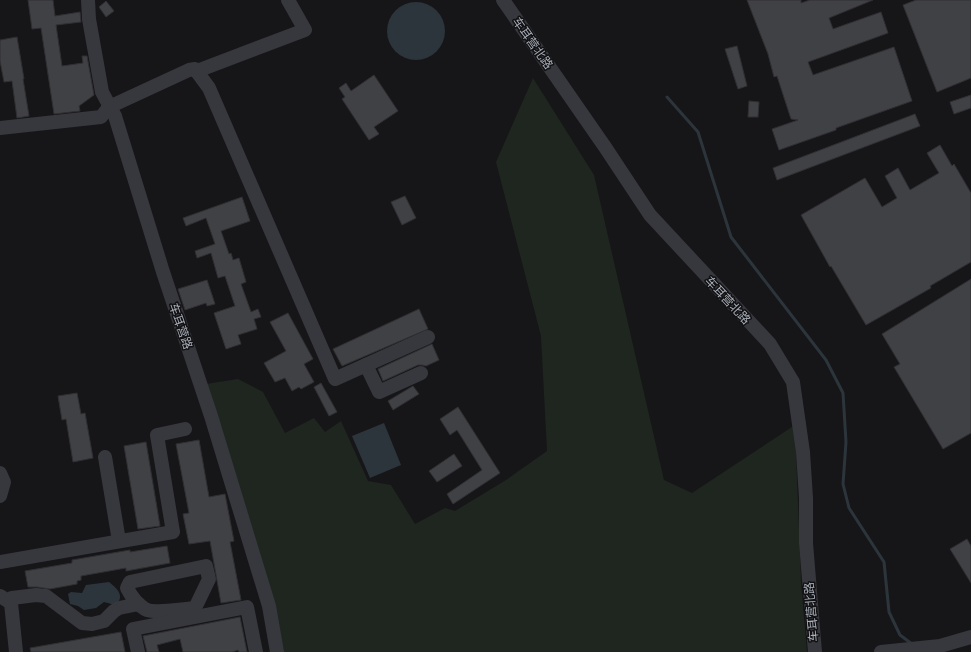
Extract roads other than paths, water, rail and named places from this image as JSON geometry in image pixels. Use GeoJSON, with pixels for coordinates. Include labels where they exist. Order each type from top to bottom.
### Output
{"type":"FeatureCollection","features":[{"type":"Feature","properties":{"kind":"street","name":"车耳营路"},"geometry":{"type":"LineString","coordinates":[[88,0],[89,19],[102,92],[115,116],[163,272],[211,416],[269,606],[277,652]]}},
{"type":"Feature","properties":{"kind":"street"},"geometry":{"type":"LineString","coordinates":[[0,128],[101,117],[109,107],[189,70],[195,69],[197,71],[305,30],[288,0]]}},
{"type":"Feature","properties":{"kind":"street","name":"车耳营北路"},"geometry":{"type":"LineString","coordinates":[[503,0],[601,141],[650,215],[770,344],[793,382],[803,452],[806,498],[806,543],[815,652]]}},
{"type":"Feature","properties":{"kind":"street"},"geometry":{"type":"LineString","coordinates":[[197,71],[209,88],[335,379],[428,337]]}},
{"type":"Feature","properties":{"kind":"street"},"geometry":{"type":"LineString","coordinates":[[366,365],[379,392],[421,373]]}},
{"type":"Feature","properties":{"kind":"street"},"geometry":{"type":"LineString","coordinates":[[0,562],[173,532],[157,435],[185,429]]}},
{"type":"Feature","properties":{"kind":"street"},"geometry":{"type":"LineString","coordinates":[[106,457],[119,541]]}},
{"type":"Feature","properties":{"kind":"street"},"geometry":{"type":"LineString","coordinates":[[0,473],[4,482],[0,496]]}},
{"type":"Feature","properties":{"kind":"street"},"geometry":{"type":"LineString","coordinates":[[16,652],[5,599],[36,595],[46,596],[82,623],[92,624],[104,621],[114,611],[120,608],[138,604],[146,610],[162,611],[195,608],[209,579],[206,566],[130,582],[127,588],[131,597],[138,604]]}},
{"type":"Feature","properties":{"kind":"street"},"geometry":{"type":"LineString","coordinates":[[138,652],[133,629],[248,607],[256,652]]}},
{"type":"Feature","properties":{"kind":"street"},"geometry":{"type":"LineString","coordinates":[[882,652],[940,646],[971,637]]}},
{"type":"Feature","properties":{"kind":"waterway"},"geometry":{"type":"LineString","coordinates":[[667,97],[698,132],[731,237],[826,360],[843,393],[846,442],[843,484],[849,508],[884,562],[889,612],[900,635],[912,644]]}}]}
